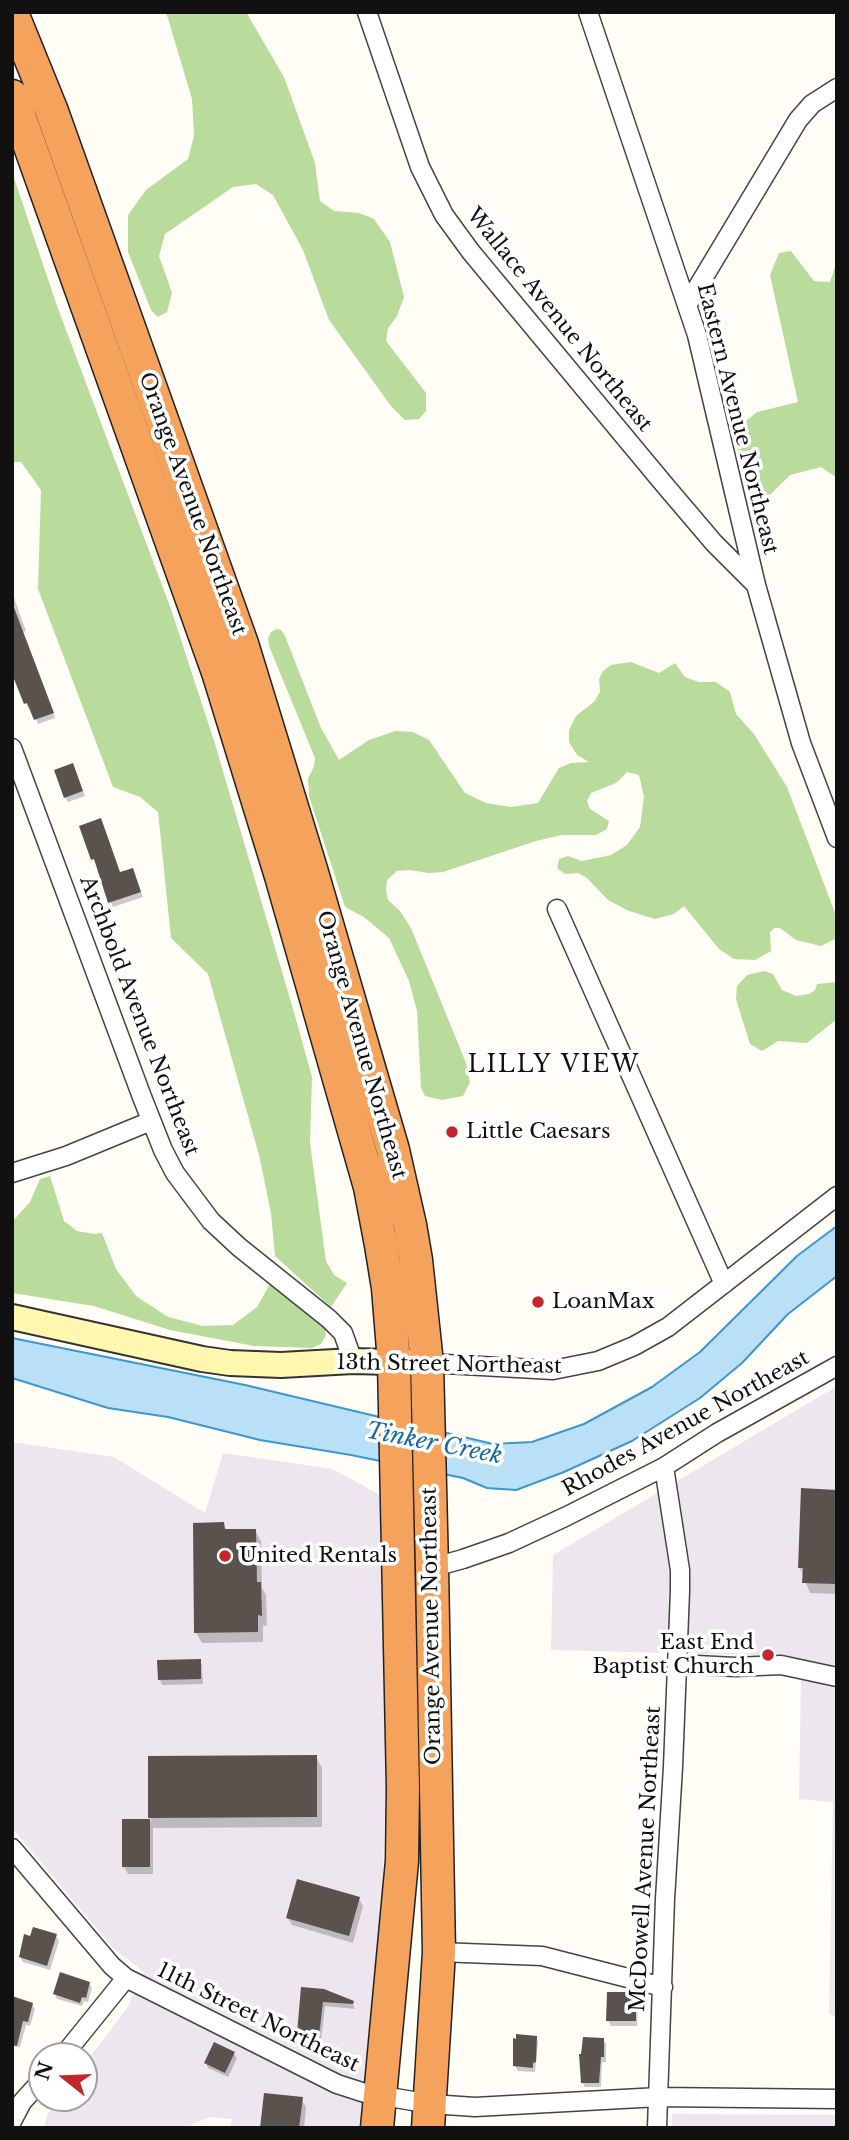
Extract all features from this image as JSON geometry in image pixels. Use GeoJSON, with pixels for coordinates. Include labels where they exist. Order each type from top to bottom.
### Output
{"type":"FeatureCollection","features":[{"type":"Feature","properties":{"kind":"highway","name":"Orange Avenue Northeast"},"geometry":{"type":"LineString","coordinates":[[12,13],[51,109],[262,707],[402,1187],[416,1260],[427,1363],[439,1952],[429,2116]]}},
{"type":"Feature","properties":{"kind":"highway","name":"Orange Avenue Northeast"},"geometry":{"type":"LineString","coordinates":[[12,96],[218,672],[277,864],[370,1187],[388,1289],[394,1362],[403,1788],[402,1861],[378,2113]]}},
{"type":"Feature","properties":{"kind":"street","name":"Wallace Avenue Northeast"},"geometry":{"type":"LineString","coordinates":[[367,12],[420,167],[444,215],[663,483],[714,543],[756,585]]}},
{"type":"Feature","properties":{"kind":"street","name":"Eastern Avenue Northeast"},"geometry":{"type":"LineString","coordinates":[[588,12],[697,335],[756,585],[801,743],[837,838]]}},
{"type":"Feature","properties":{"kind":"street"},"geometry":{"type":"LineString","coordinates":[[687,305],[798,120],[812,104],[837,88]]}},
{"type":"Feature","properties":{"kind":"street","name":"Archbold Avenue Northeast"},"geometry":{"type":"LineString","coordinates":[[12,748],[151,1121],[175,1174],[204,1213],[239,1247],[329,1319],[343,1334],[353,1361]]}},
{"type":"Feature","properties":{"kind":"street"},"geometry":{"type":"LineString","coordinates":[[557,909],[724,1284]]}},
{"type":"Feature","properties":{"kind":"street"},"geometry":{"type":"LineString","coordinates":[[12,1173],[65,1156],[151,1121]]}},
{"type":"Feature","properties":{"kind":"street","name":"13th Street Northeast"},"geometry":{"type":"LineString","coordinates":[[12,1317],[153,1349],[230,1363],[353,1361],[525,1370],[575,1367],[634,1346],[668,1327],[837,1196]]}},
{"type":"Feature","properties":{"kind":"street","name":"Rhodes Avenue Northeast"},"geometry":{"type":"LineString","coordinates":[[398,1574],[432,1568],[509,1543],[664,1467],[717,1433],[837,1366]]}},
{"type":"Feature","properties":{"kind":"street","name":"McDowell Avenue Northeast"},"geometry":{"type":"LineString","coordinates":[[657,2128],[680,1570],[664,1467]]}},
{"type":"Feature","properties":{"kind":"street"},"geometry":{"type":"LineString","coordinates":[[677,1664],[735,1667],[781,1665],[837,1677]]}},
{"type":"Feature","properties":{"kind":"street","name":"11th Street Northeast"},"geometry":{"type":"LineString","coordinates":[[12,1848],[112,1966],[126,1978],[337,2084],[378,2113],[429,2116],[500,2107],[659,2097],[837,2099]]}},
{"type":"Feature","properties":{"kind":"street"},"geometry":{"type":"LineString","coordinates":[[439,1952],[542,1956],[663,1987]]}},
{"type":"Feature","properties":{"kind":"street"},"geometry":{"type":"LineString","coordinates":[[75,2042],[126,1978]]}},
{"type":"Feature","properties":{"kind":"street"},"geometry":{"type":"LineString","coordinates":[[12,2121],[17,2100]]}},
{"type":"Feature","properties":{"kind":"shaded area"},"geometry":{"type":"Polygon","coordinates":[[[837,1386],[837,2018],[829,2013],[833,1802],[799,1799],[801,1677],[777,1656],[551,1650],[553,1555],[837,1386]]]}},
{"type":"Feature","properties":{"kind":"shaded area"},"geometry":{"type":"Polygon","coordinates":[[[12,1442],[114,1457],[205,1513],[223,1453],[333,1469],[382,1496],[386,1787],[382,1898],[359,2128],[230,2128],[232,2119],[210,2117],[184,2128],[44,2128],[49,2112],[98,2112],[98,2046],[127,2008],[144,1972],[113,1948],[12,1828],[12,1442]]]}},
{"type":"Feature","properties":{"kind":"shaded area"},"geometry":{"type":"Polygon","coordinates":[[[672,2114],[837,2115],[837,2128],[672,2128],[672,2114]]]}},
{"type":"Feature","properties":{"kind":"green space"},"geometry":{"type":"Polygon","coordinates":[[[166,12],[246,12],[284,77],[315,163],[320,201],[334,211],[359,213],[374,219],[390,242],[404,297],[397,316],[388,328],[386,341],[426,393],[426,411],[419,419],[405,420],[391,406],[329,320],[303,250],[273,195],[256,184],[233,187],[165,234],[159,256],[172,293],[167,312],[158,317],[151,310],[128,252],[128,215],[146,190],[188,159],[194,136],[192,99],[166,12]]]}},
{"type":"Feature","properties":{"kind":"green space"},"geometry":{"type":"Polygon","coordinates":[[[12,172],[57,306],[171,609],[215,744],[293,1009],[312,1077],[310,1143],[326,1261],[334,1275],[347,1283],[331,1307],[275,1256],[271,1213],[259,1155],[208,974],[171,938],[158,812],[140,797],[113,787],[38,589],[41,490],[21,462],[12,462],[12,172]]]}},
{"type":"Feature","properties":{"kind":"green space"},"geometry":{"type":"Polygon","coordinates":[[[791,251],[814,281],[830,282],[837,261],[837,478],[821,467],[790,475],[768,497],[758,500],[750,497],[737,447],[741,425],[757,412],[798,402],[770,275],[779,253],[791,251]]]}},
{"type":"Feature","properties":{"kind":"green space"},"geometry":{"type":"Polygon","coordinates":[[[277,629],[285,636],[321,728],[339,760],[369,740],[395,731],[413,732],[429,740],[465,793],[486,803],[511,807],[538,803],[559,768],[571,763],[589,762],[577,755],[569,742],[569,730],[576,716],[594,702],[600,692],[599,679],[603,671],[611,665],[631,662],[659,673],[675,663],[685,677],[699,682],[716,682],[730,692],[736,714],[754,734],[787,787],[837,918],[837,938],[821,946],[796,940],[780,928],[774,928],[770,933],[771,951],[755,960],[734,959],[719,949],[684,906],[674,914],[655,919],[629,911],[608,900],[587,878],[578,873],[565,874],[557,868],[559,859],[568,856],[582,861],[611,855],[627,845],[640,827],[644,797],[639,775],[627,772],[616,783],[591,793],[587,801],[590,809],[609,821],[607,829],[596,835],[562,835],[443,872],[397,871],[387,880],[388,900],[400,911],[411,928],[466,1063],[470,1082],[463,1096],[442,1100],[425,1096],[421,1088],[417,1011],[409,981],[389,938],[364,917],[345,907],[309,796],[308,779],[315,758],[269,646],[268,638],[271,632],[277,629]]]}},
{"type":"Feature","properties":{"kind":"green space"},"geometry":{"type":"Polygon","coordinates":[[[764,971],[773,974],[782,990],[796,996],[809,994],[815,990],[817,984],[837,982],[837,1019],[807,1043],[778,1041],[762,1051],[750,1044],[736,999],[737,986],[747,975],[764,971]]]}},
{"type":"Feature","properties":{"kind":"green space"},"geometry":{"type":"Polygon","coordinates":[[[50,1176],[64,1221],[77,1231],[102,1233],[116,1269],[136,1296],[168,1317],[203,1326],[233,1325],[257,1307],[270,1284],[279,1285],[325,1326],[326,1335],[321,1344],[312,1348],[254,1346],[170,1330],[94,1306],[12,1293],[12,1222],[30,1202],[40,1179],[50,1176]]]}},
{"type":"Feature","properties":{"kind":"water","name":"Tinker Creek"},"geometry":{"type":"Polygon","coordinates":[[[837,1226],[837,1276],[788,1314],[742,1363],[700,1398],[632,1441],[516,1490],[487,1488],[463,1478],[260,1440],[168,1417],[108,1408],[12,1378],[12,1338],[245,1385],[493,1444],[532,1442],[584,1424],[652,1387],[700,1352],[797,1256],[837,1226]]]}},
{"type":"Feature","properties":{"kind":"building"},"geometry":{"type":"Polygon","coordinates":[[[13,605],[54,713],[34,720],[27,703],[24,704],[12,674],[13,605]]]}},
{"type":"Feature","properties":{"kind":"building"},"geometry":{"type":"Polygon","coordinates":[[[73,763],[83,791],[64,798],[54,770],[73,763]]]}},
{"type":"Feature","properties":{"kind":"building"},"geometry":{"type":"Polygon","coordinates":[[[101,818],[120,872],[133,868],[141,892],[108,903],[94,859],[91,860],[79,826],[101,818]]]}},
{"type":"Feature","properties":{"kind":"building"},"geometry":{"type":"Polygon","coordinates":[[[801,1488],[837,1490],[837,1584],[802,1583],[803,1568],[798,1568],[801,1488]]]}},
{"type":"Feature","properties":{"kind":"building","name":"United Rentals"},"geometry":{"type":"Polygon","coordinates":[[[224,1522],[225,1529],[256,1529],[257,1582],[261,1582],[262,1616],[258,1615],[258,1632],[194,1633],[193,1523],[224,1522]]]}},
{"type":"Feature","properties":{"kind":"building"},"geometry":{"type":"Polygon","coordinates":[[[201,1659],[201,1679],[158,1680],[157,1660],[201,1659]]]}},
{"type":"Feature","properties":{"kind":"building"},"geometry":{"type":"Polygon","coordinates":[[[317,1755],[317,1817],[148,1818],[148,1756],[317,1755]]]}},
{"type":"Feature","properties":{"kind":"building"},"geometry":{"type":"Polygon","coordinates":[[[122,1819],[150,1819],[150,1867],[122,1867],[122,1819]]]}},
{"type":"Feature","properties":{"kind":"building"},"geometry":{"type":"Polygon","coordinates":[[[297,1879],[360,1897],[349,1936],[286,1918],[297,1879]]]}},
{"type":"Feature","properties":{"kind":"building"},"geometry":{"type":"Polygon","coordinates":[[[33,1927],[57,1934],[47,1966],[19,1957],[24,1934],[30,1936],[33,1927]]]}},
{"type":"Feature","properties":{"kind":"building"},"geometry":{"type":"Polygon","coordinates":[[[60,1972],[90,1982],[86,1998],[82,1997],[80,2003],[53,1994],[60,1972]]]}},
{"type":"Feature","properties":{"kind":"building"},"geometry":{"type":"Polygon","coordinates":[[[301,1987],[324,1989],[354,2001],[353,2004],[323,2002],[319,2036],[297,2034],[301,1987]]]}},
{"type":"Feature","properties":{"kind":"building"},"geometry":{"type":"Polygon","coordinates":[[[607,1992],[631,1992],[631,1998],[636,1998],[636,2021],[606,2021],[607,1992]]]}},
{"type":"Feature","properties":{"kind":"building"},"geometry":{"type":"Polygon","coordinates":[[[12,1996],[33,2003],[28,2022],[23,2021],[17,2046],[12,2045],[12,1996]]]}},
{"type":"Feature","properties":{"kind":"building"},"geometry":{"type":"Polygon","coordinates":[[[516,2034],[537,2036],[536,2062],[533,2063],[533,2068],[513,2066],[513,2038],[516,2039],[516,2034]]]}},
{"type":"Feature","properties":{"kind":"building"},"geometry":{"type":"Polygon","coordinates":[[[583,2037],[604,2038],[599,2083],[581,2083],[579,2054],[583,2037]]]}},
{"type":"Feature","properties":{"kind":"building"},"geometry":{"type":"Polygon","coordinates":[[[214,2042],[235,2052],[225,2073],[204,2063],[214,2042]]]}},
{"type":"Feature","properties":{"kind":"building"},"geometry":{"type":"Polygon","coordinates":[[[264,2093],[303,2097],[299,2128],[260,2128],[264,2093]]]}},
{"type":"Feature","properties":{"kind":"place","name":"Little Caesars"},"geometry":{"type":"Point","coordinates":[452,1132]}},
{"type":"Feature","properties":{"kind":"place","name":"LoanMax"},"geometry":{"type":"Point","coordinates":[538,1302]}},
{"type":"Feature","properties":{"kind":"place","name":"United Rentals"},"geometry":{"type":"Point","coordinates":[225,1556]}},
{"type":"Feature","properties":{"kind":"place","name":"East End Baptist Church"},"geometry":{"type":"Point","coordinates":[768,1655]}},
{"type":"Feature","properties":{"kind":"district","name":"LILLY VIEW"},"geometry":{"type":"Point","coordinates":[554,1066]}}]}
